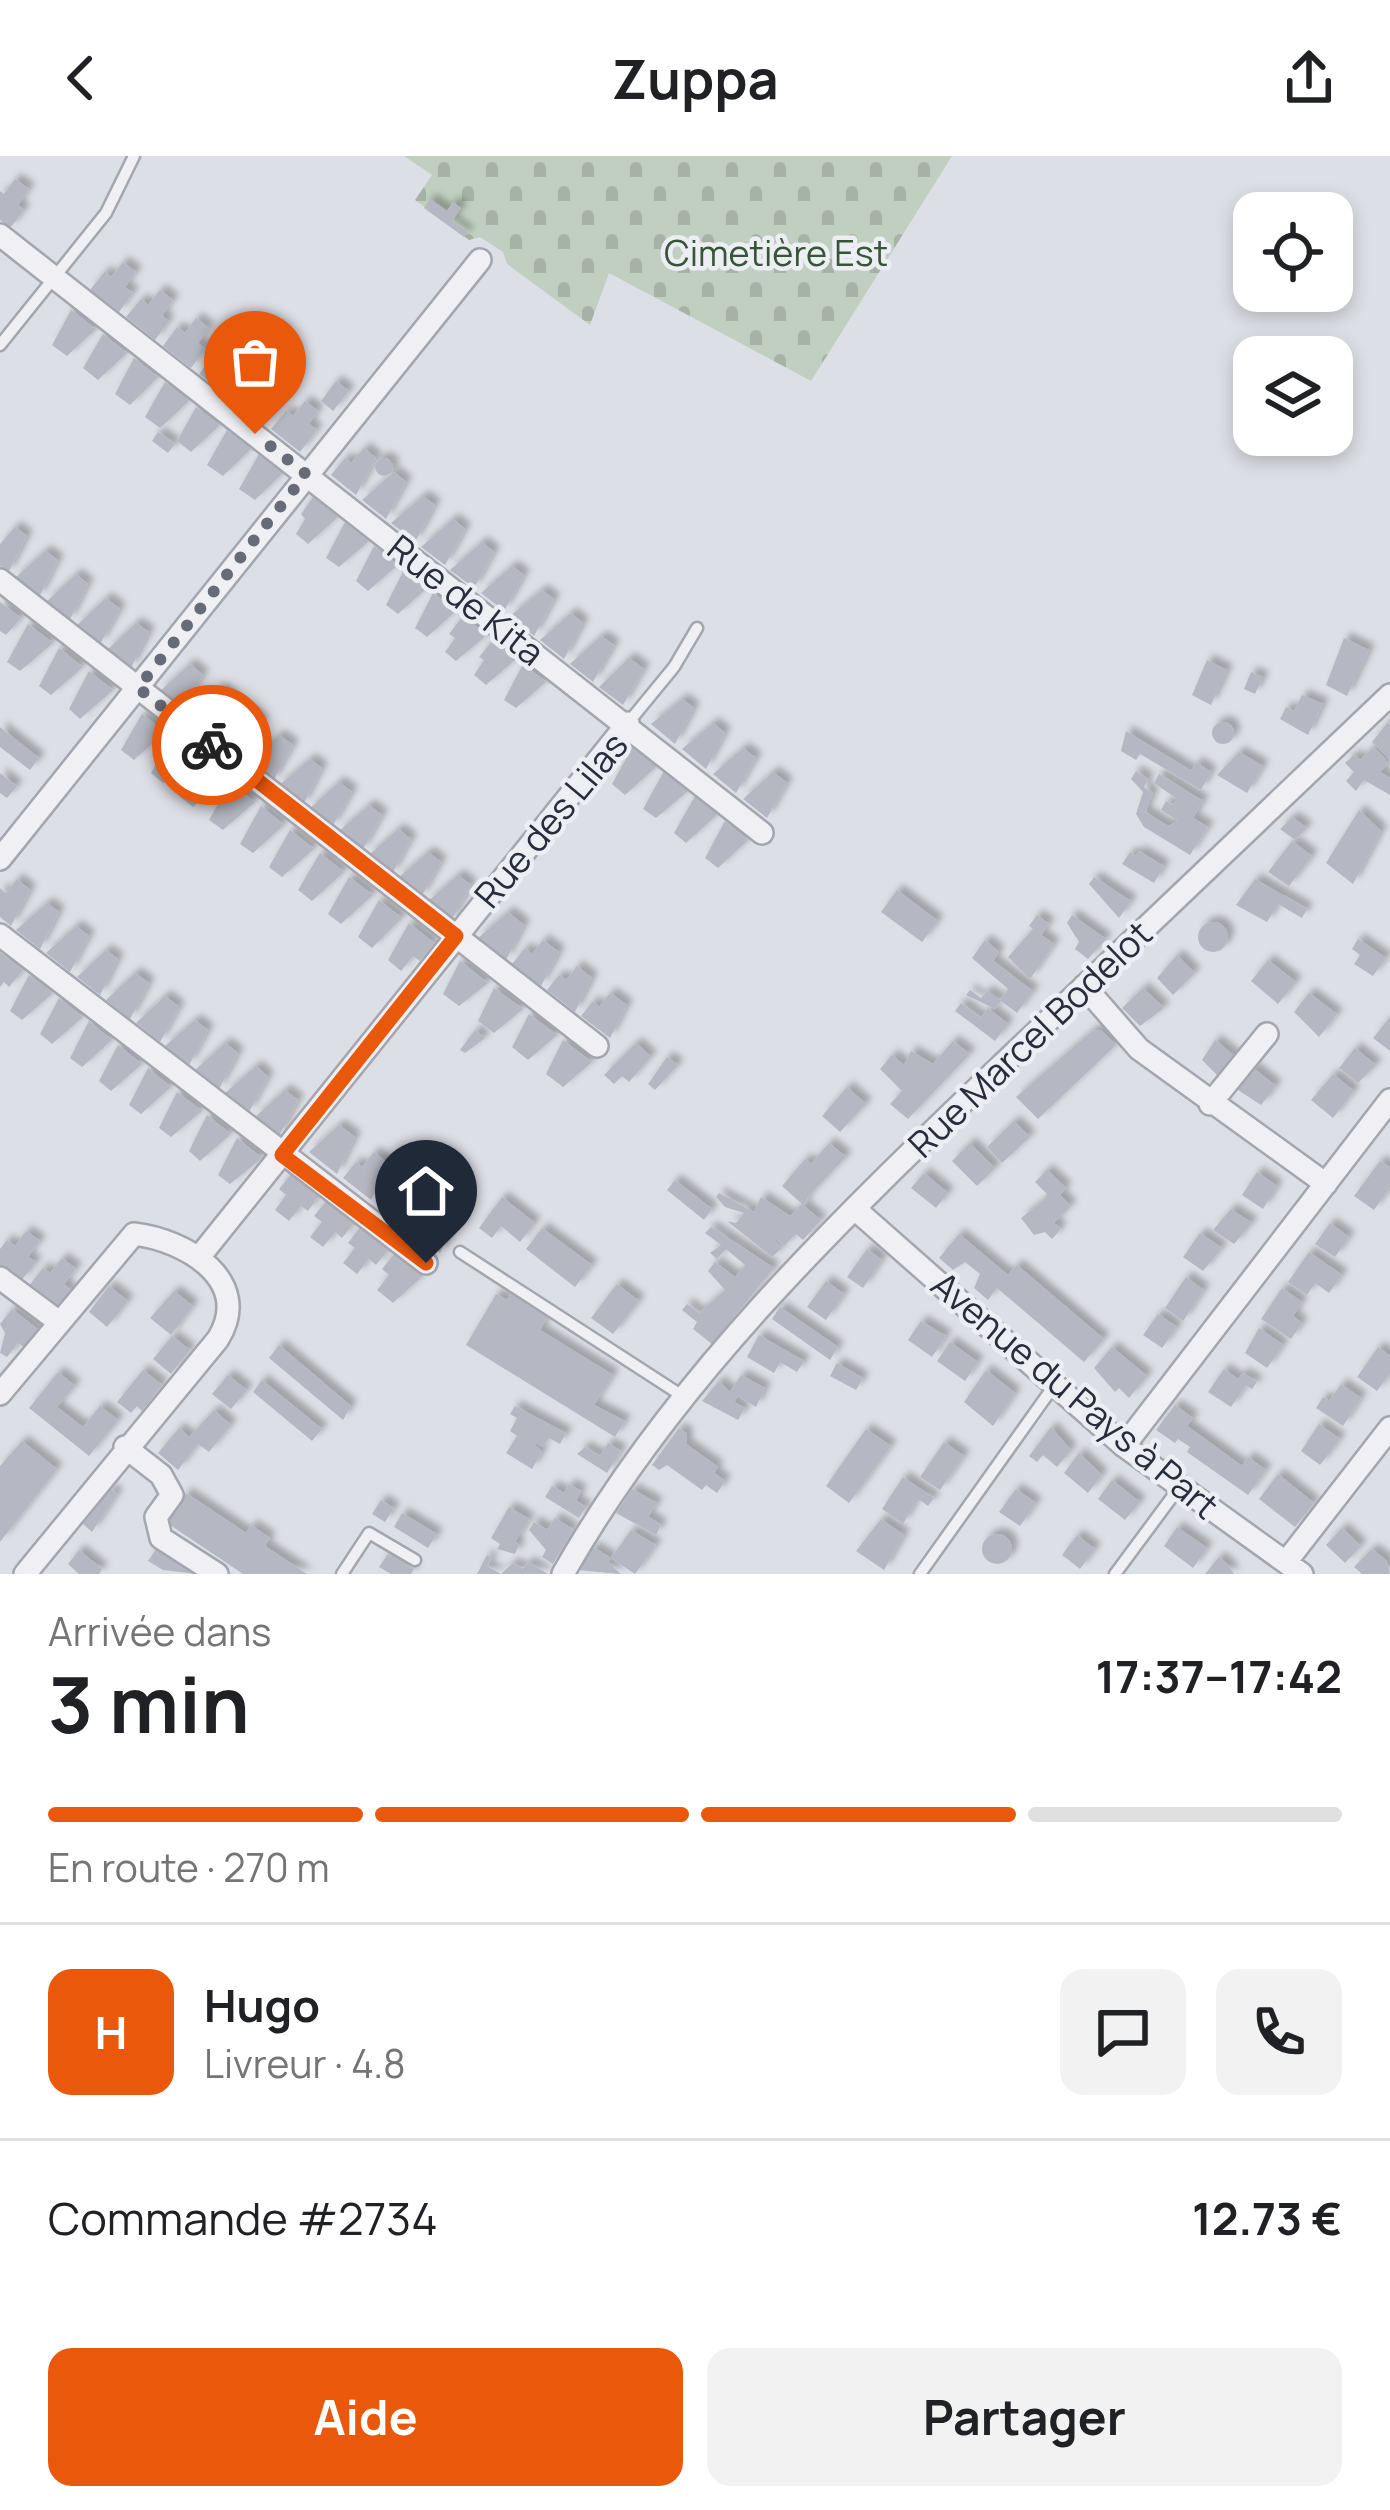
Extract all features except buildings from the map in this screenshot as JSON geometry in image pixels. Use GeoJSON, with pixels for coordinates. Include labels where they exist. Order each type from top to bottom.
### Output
{"type":"FeatureCollection","features":[{"type":"Feature","properties":{"kind":"street","name":"Rue de Kita"},"geometry":{"type":"LineString","coordinates":[[0,235],[628,723]]}},
{"type":"Feature","properties":{"kind":"street"},"geometry":{"type":"LineString","coordinates":[[0,860],[480,260]]}},
{"type":"Feature","properties":{"kind":"street"},"geometry":{"type":"LineString","coordinates":[[0,580],[597,1046]]}},
{"type":"Feature","properties":{"kind":"street","name":"Rue Marcel Bodelot"},"geometry":{"type":"LineString","coordinates":[[563,1574],[636,1458],[855,1209],[1390,695]]}},
{"type":"Feature","properties":{"kind":"street","name":"Rue des Lilas"},"geometry":{"type":"LineString","coordinates":[[200,1256],[628,723],[762,833]]}},
{"type":"Feature","properties":{"kind":"street"},"geometry":{"type":"LineString","coordinates":[[0,935],[426,1263]]}},
{"type":"Feature","properties":{"kind":"street"},"geometry":{"type":"LineString","coordinates":[[1084,986],[1139,1049],[1326,1184]]}},
{"type":"Feature","properties":{"kind":"street"},"geometry":{"type":"LineString","coordinates":[[1210,1104],[1267,1034]]}},
{"type":"Feature","properties":{"kind":"street"},"geometry":{"type":"LineString","coordinates":[[1124,1446],[1390,1100]]}},
{"type":"Feature","properties":{"kind":"street","name":"Avenue du Pays à Part"},"geometry":{"type":"LineString","coordinates":[[855,1209],[1124,1446],[1294,1568]]}},
{"type":"Feature","properties":{"kind":"street"},"geometry":{"type":"LineString","coordinates":[[0,1394],[134,1234],[163,1238],[200,1256],[229,1294],[231,1318],[25,1574]]}},
{"type":"Feature","properties":{"kind":"street"},"geometry":{"type":"LineString","coordinates":[[0,1278],[59,1322]]}},
{"type":"Feature","properties":{"kind":"street"},"geometry":{"type":"LineString","coordinates":[[1294,1568],[1390,1427]]}},
{"type":"Feature","properties":{"kind":"street"},"geometry":{"type":"LineString","coordinates":[[125,1448],[161,1474],[172,1495],[156,1517],[161,1538],[217,1574]]}},
{"type":"Feature","properties":{"kind":"lane"},"geometry":{"type":"LineString","coordinates":[[0,345],[106,213],[134,156]]}},
{"type":"Feature","properties":{"kind":"lane"},"geometry":{"type":"LineString","coordinates":[[628,723],[697,628]]}},
{"type":"Feature","properties":{"kind":"lane"},"geometry":{"type":"LineString","coordinates":[[460,1252],[686,1398]]}},
{"type":"Feature","properties":{"kind":"lane"},"geometry":{"type":"LineString","coordinates":[[920,1574],[1053,1387]]}},
{"type":"Feature","properties":{"kind":"lane"},"geometry":{"type":"LineString","coordinates":[[1115,1574],[1178,1489]]}},
{"type":"Feature","properties":{"kind":"lane"},"geometry":{"type":"LineString","coordinates":[[342,1574],[369,1533],[415,1560]]}},
{"type":"Feature","properties":{"kind":"green space","name":"Cimetière Est"},"geometry":{"type":"Polygon","coordinates":[[[404,156],[952,156],[811,381],[609,273],[590,325],[507,264],[503,252],[480,237],[469,240],[415,200],[432,175],[404,156]]]}},
{"type":"Feature","properties":{"kind":"way so far"},"geometry":{"type":"LineString","coordinates":[[212,745],[138,688],[306,474],[255,434]]}},
{"type":"Feature","properties":{"kind":"route"},"geometry":{"type":"LineString","coordinates":[[212,745],[456,936],[282,1155],[426,1263]]}}]}
